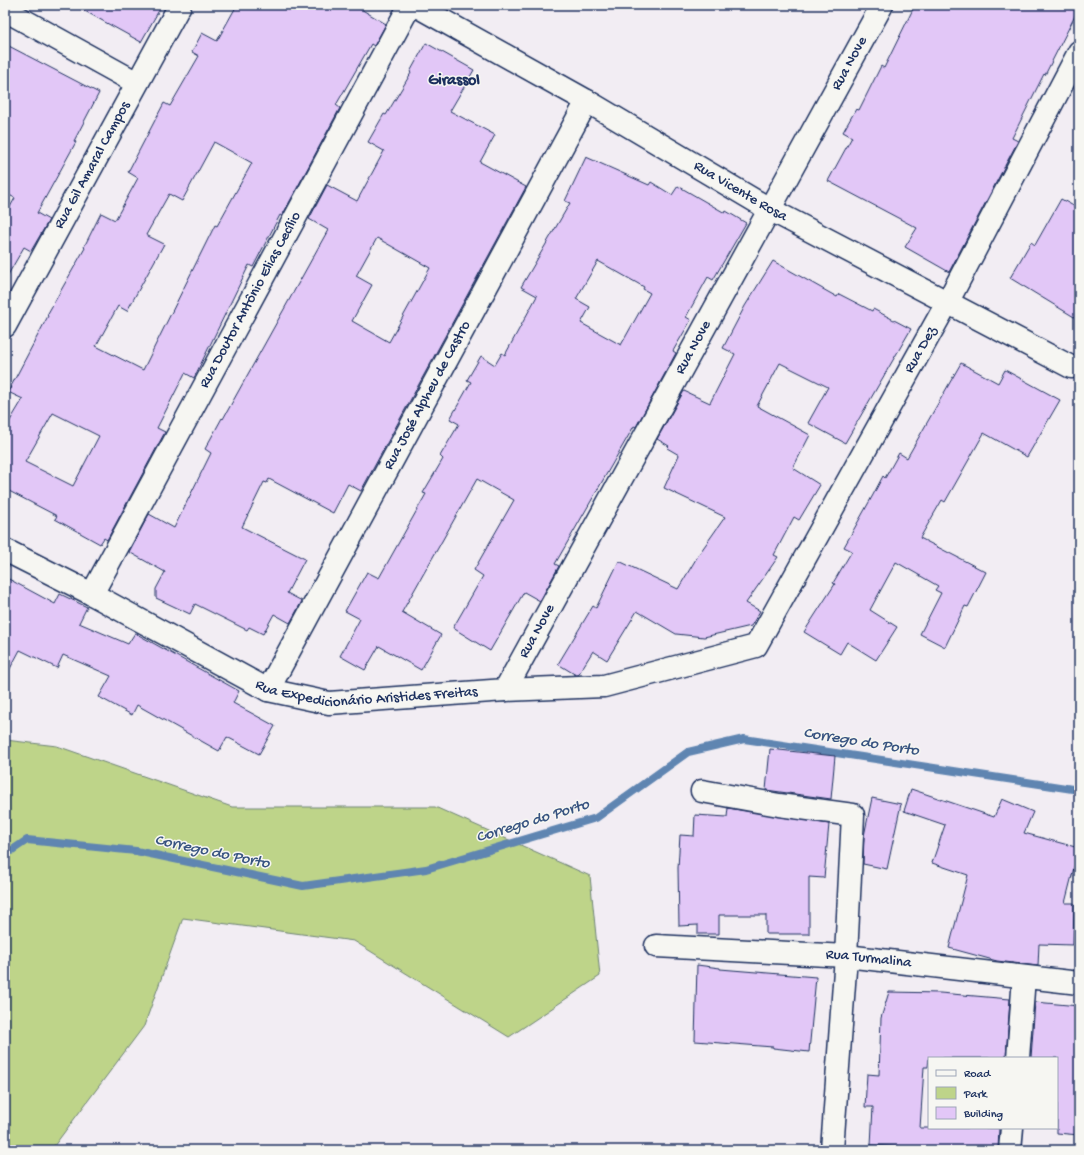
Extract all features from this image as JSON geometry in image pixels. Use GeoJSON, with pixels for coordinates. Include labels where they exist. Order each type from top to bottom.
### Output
{"type":"FeatureCollection","features":[{"type":"Feature","properties":{"kind":"street","name":"Rua Gil Amaral Campos"},"geometry":{"type":"LineString","coordinates":[[5,326],[180,5]]}},
{"type":"Feature","properties":{"kind":"street","name":"Rua Doutor Antônio Elias Cecílio"},"geometry":{"type":"LineString","coordinates":[[92,594],[410,5]]}},
{"type":"Feature","properties":{"kind":"street","name":"Rua Vicente Rosa"},"geometry":{"type":"LineString","coordinates":[[415,5],[587,101],[769,208],[1071,367]]}},
{"type":"Feature","properties":{"kind":"street","name":"Rua Nove"},"geometry":{"type":"LineString","coordinates":[[505,690],[882,5]]}},
{"type":"Feature","properties":{"kind":"street"},"geometry":{"type":"LineString","coordinates":[[5,10],[137,83]]}},
{"type":"Feature","properties":{"kind":"street","name":"Rua Dez"},"geometry":{"type":"LineString","coordinates":[[756,646],[947,303],[1079,52]]}},
{"type":"Feature","properties":{"kind":"street","name":"Rua José Alpheu de Castro"},"geometry":{"type":"LineString","coordinates":[[268,690],[587,101]]}},
{"type":"Feature","properties":{"kind":"street","name":"Rua Expedicionário Aristides Freitas"},"geometry":{"type":"LineString","coordinates":[[5,550],[92,594],[268,690],[329,703],[505,690],[604,686],[756,646]]}},
{"type":"Feature","properties":{"kind":"street"},"geometry":{"type":"LineString","coordinates":[[702,791],[779,805],[853,815],[846,956],[832,1150]]}},
{"type":"Feature","properties":{"kind":"street","name":"Rua Turmalina"},"geometry":{"type":"LineString","coordinates":[[656,946],[846,956],[1079,983]]}},
{"type":"Feature","properties":{"kind":"street"},"geometry":{"type":"LineString","coordinates":[[1018,1057],[1024,977]]}},
{"type":"Feature","properties":{"kind":"street"},"geometry":{"type":"LineString","coordinates":[[1010,1150],[1012,1129]]}},
{"type":"Feature","properties":{"kind":"green space"},"geometry":{"type":"Polygon","coordinates":[[[5,740],[57,746],[232,807],[435,807],[590,876],[600,976],[509,1037],[354,941],[183,918],[144,1026],[51,1150],[5,1150],[5,740]]]}},
{"type":"Feature","properties":{"kind":"building"},"geometry":{"type":"Polygon","coordinates":[[[74,5],[162,5],[141,42],[74,5]]]}},
{"type":"Feature","properties":{"kind":"building"},"geometry":{"type":"Polygon","coordinates":[[[237,5],[354,5],[386,24],[374,46],[371,44],[336,105],[340,108],[282,216],[280,215],[253,267],[249,265],[194,378],[185,373],[157,428],[165,432],[107,540],[104,538],[100,544],[55,519],[57,516],[9,491],[5,497],[5,429],[23,399],[8,392],[48,316],[47,315],[85,248],[84,247],[101,213],[115,220],[138,178],[128,172],[164,103],[170,106],[199,56],[192,52],[202,33],[217,41],[237,5]],[[214,142],[182,201],[169,194],[146,235],[164,244],[127,311],[118,306],[96,346],[143,370],[215,225],[217,226],[252,163],[214,142]],[[53,413],[25,462],[73,486],[99,436],[53,413]]]}},
{"type":"Feature","properties":{"kind":"building"},"geometry":{"type":"Polygon","coordinates":[[[915,5],[1079,5],[1079,8],[1012,138],[1018,141],[949,272],[905,247],[917,228],[828,181],[852,137],[843,132],[856,109],[859,110],[881,66],[884,68],[915,5]]]}},
{"type":"Feature","properties":{"kind":"building"},"geometry":{"type":"Polygon","coordinates":[[[426,43],[474,70],[450,111],[495,135],[480,162],[526,187],[361,491],[348,484],[333,513],[269,479],[267,483],[264,482],[242,527],[305,559],[287,593],[302,601],[290,623],[274,614],[263,634],[249,627],[247,630],[195,604],[190,614],[156,598],[156,589],[165,572],[129,552],[149,514],[174,528],[211,453],[205,449],[328,230],[309,219],[327,185],[357,201],[384,151],[368,142],[384,114],[386,115],[411,73],[410,72],[426,43]],[[377,238],[356,276],[372,285],[352,321],[389,342],[430,268],[377,238]]]}},
{"type":"Feature","properties":{"kind":"building"},"geometry":{"type":"Polygon","coordinates":[[[5,44],[99,93],[74,141],[76,142],[37,213],[49,220],[31,251],[24,247],[5,280],[5,216],[15,198],[5,193],[5,44]]]}},
{"type":"Feature","properties":{"kind":"building"},"geometry":{"type":"Polygon","coordinates":[[[586,157],[649,185],[651,182],[672,195],[678,186],[725,213],[726,211],[746,223],[713,280],[708,277],[686,317],[691,320],[673,351],[676,353],[636,427],[634,426],[555,564],[559,566],[540,601],[524,592],[490,651],[453,628],[483,576],[474,570],[514,500],[477,479],[402,612],[441,635],[421,670],[379,646],[365,670],[340,656],[360,619],[345,611],[367,572],[379,578],[426,494],[423,493],[443,459],[440,456],[459,424],[450,419],[471,382],[467,380],[481,356],[495,365],[502,353],[505,355],[537,296],[521,287],[570,203],[565,201],[586,157]],[[598,261],[576,299],[590,307],[581,323],[621,345],[650,293],[643,289],[644,287],[598,261]]]}},
{"type":"Feature","properties":{"kind":"building"},"geometry":{"type":"Polygon","coordinates":[[[1061,199],[1079,209],[1079,320],[1010,278],[1031,242],[1035,245],[1061,199]]]}},
{"type":"Feature","properties":{"kind":"building"},"geometry":{"type":"Polygon","coordinates":[[[773,261],[837,297],[839,294],[872,311],[873,309],[911,329],[845,443],[808,423],[828,387],[780,363],[757,406],[810,435],[793,468],[820,485],[799,520],[794,517],[774,555],[778,557],[746,603],[760,611],[751,626],[704,637],[676,634],[637,611],[607,660],[593,651],[578,675],[576,675],[558,664],[593,606],[596,608],[619,561],[678,589],[699,554],[725,517],[664,488],[679,455],[667,448],[669,446],[657,439],[684,391],[710,403],[735,354],[723,348],[745,306],[773,261]]]}},
{"type":"Feature","properties":{"kind":"building"},"geometry":{"type":"Polygon","coordinates":[[[961,363],[998,383],[1005,370],[1060,400],[1027,457],[984,433],[945,502],[942,500],[920,538],[986,572],[968,607],[965,606],[945,647],[920,634],[941,593],[935,590],[938,586],[896,562],[870,610],[897,627],[876,660],[847,642],[840,654],[804,632],[835,584],[833,583],[852,551],[844,547],[883,476],[885,478],[899,453],[907,458],[961,363]]]}},
{"type":"Feature","properties":{"kind":"building"},"geometry":{"type":"Polygon","coordinates":[[[5,577],[55,604],[60,594],[87,607],[79,623],[128,644],[135,633],[239,691],[233,703],[275,726],[259,754],[227,737],[219,751],[137,705],[132,715],[99,697],[111,676],[63,655],[57,668],[20,650],[5,678],[5,577]]]}},
{"type":"Feature","properties":{"kind":"building"},"geometry":{"type":"Polygon","coordinates":[[[770,749],[835,756],[831,799],[766,790],[770,749]]]}},
{"type":"Feature","properties":{"kind":"building"},"geometry":{"type":"Polygon","coordinates":[[[911,789],[994,817],[1002,799],[1033,812],[1024,833],[1079,848],[1065,903],[1074,903],[1073,945],[1039,944],[1038,966],[997,961],[949,948],[968,875],[932,863],[945,825],[904,811],[911,789]]]}},
{"type":"Feature","properties":{"kind":"building"},"geometry":{"type":"Polygon","coordinates":[[[872,798],[901,804],[887,869],[863,864],[864,836],[872,798]]]}},
{"type":"Feature","properties":{"kind":"building"},"geometry":{"type":"Polygon","coordinates":[[[728,808],[829,824],[824,878],[809,877],[809,934],[766,934],[766,915],[719,915],[719,934],[698,934],[698,925],[679,926],[678,868],[680,835],[694,836],[695,815],[727,817],[728,808]]]}},
{"type":"Feature","properties":{"kind":"building"},"geometry":{"type":"Polygon","coordinates":[[[697,965],[720,969],[816,977],[809,1052],[773,1047],[695,1041],[697,965]]]}},
{"type":"Feature","properties":{"kind":"building"},"geometry":{"type":"Polygon","coordinates":[[[889,992],[940,993],[1010,999],[1006,1057],[928,1057],[928,1067],[924,1067],[920,1128],[999,1129],[998,1150],[929,1150],[929,1148],[871,1145],[873,1107],[865,1107],[867,1074],[879,1075],[881,1018],[889,992]]]}},
{"type":"Feature","properties":{"kind":"building"},"geometry":{"type":"Polygon","coordinates":[[[1035,1002],[1079,1006],[1079,1135],[1057,1133],[1058,1057],[1031,1057],[1035,1002]]]}},
{"type":"Feature","properties":{"kind":"waterway","name":"Corrego do Porto"},"geometry":{"type":"LineString","coordinates":[[5,855],[27,840],[136,851],[303,886],[426,869],[596,818],[688,752],[744,739],[1079,790]]}},
{"type":"Feature","properties":{"kind":"district","name":"Girassol"},"geometry":{"type":"Point","coordinates":[454,81]}}]}
